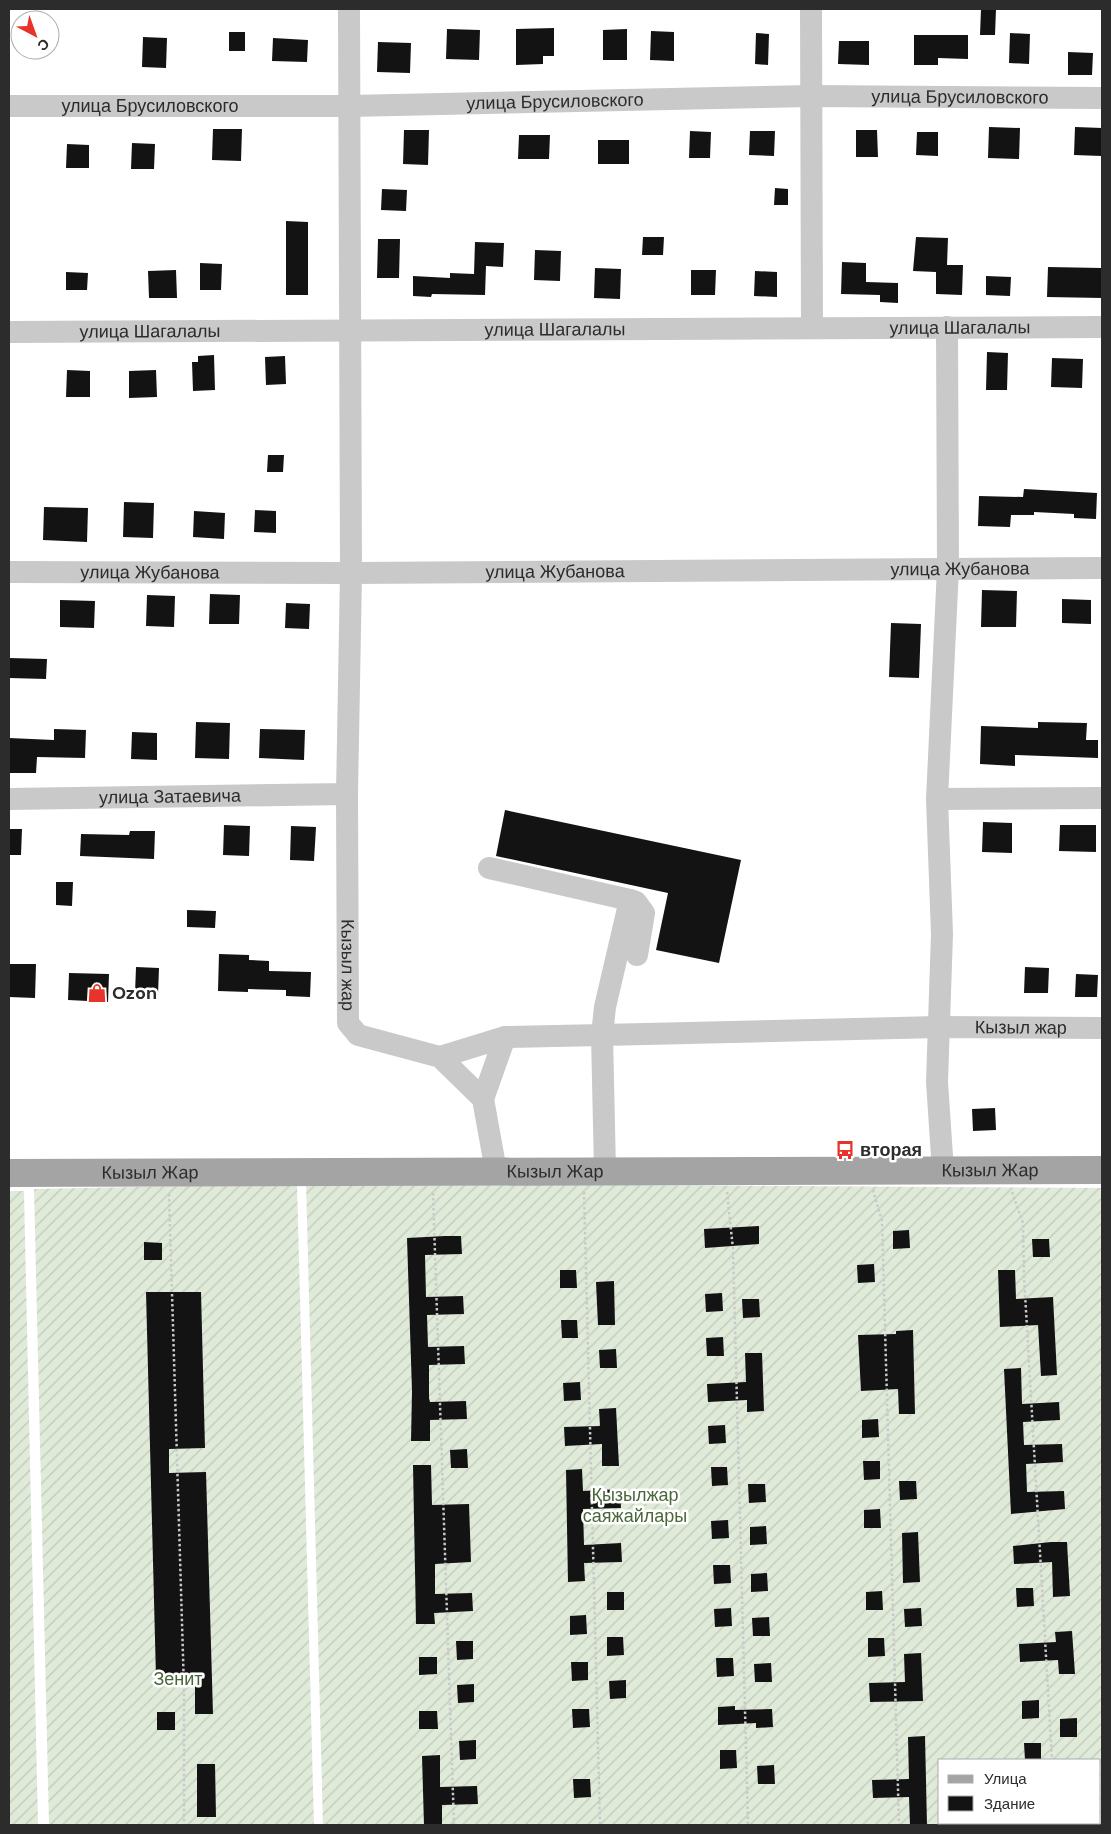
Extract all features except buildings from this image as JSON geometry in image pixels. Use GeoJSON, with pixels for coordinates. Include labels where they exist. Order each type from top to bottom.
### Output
{"type":"FeatureCollection","features":[{"type":"Feature","properties":{"kind":"main road","name":"Кызыл Жар"},"geometry":{"type":"LineString","coordinates":[[9,1173],[1102,1170]]}},
{"type":"Feature","properties":{"kind":"street","name":"Кызыл жар"},"geometry":{"type":"LineString","coordinates":[[349,9],[351,573],[339,795],[348,1023],[358,1036],[440,1057],[484,1099],[496,1171]]}},
{"type":"Feature","properties":{"kind":"street"},"geometry":{"type":"LineString","coordinates":[[811,9],[812,328]]}},
{"type":"Feature","properties":{"kind":"street","name":"улица Брусиловского"},"geometry":{"type":"LineString","coordinates":[[9,106],[349,106],[811,96],[1102,98]]}},
{"type":"Feature","properties":{"kind":"street"},"geometry":{"type":"LineString","coordinates":[[942,1171],[937,1082],[938,995],[942,934],[938,799],[948,568],[947,327]]}},
{"type":"Feature","properties":{"kind":"street","name":"улица Шагалалы"},"geometry":{"type":"LineString","coordinates":[[9,332],[1102,327]]}},
{"type":"Feature","properties":{"kind":"street","name":"улица Жубанова"},"geometry":{"type":"LineString","coordinates":[[9,572],[351,573],[1102,568]]}},
{"type":"Feature","properties":{"kind":"street","name":"улица Затаевича"},"geometry":{"type":"LineString","coordinates":[[9,799],[339,795]]}},
{"type":"Feature","properties":{"kind":"street"},"geometry":{"type":"LineString","coordinates":[[938,799],[1102,798]]}},
{"type":"Feature","properties":{"kind":"street"},"geometry":{"type":"LineString","coordinates":[[489,868],[630,900],[641,907],[644,913],[637,955]]}},
{"type":"Feature","properties":{"kind":"street"},"geometry":{"type":"LineString","coordinates":[[592,1171],[605,1007],[630,900]]}},
{"type":"Feature","properties":{"kind":"street","name":"Кызыл жар"},"geometry":{"type":"LineString","coordinates":[[440,1057],[505,1037],[939,1027],[1102,1028]]}},
{"type":"Feature","properties":{"kind":"street"},"geometry":{"type":"LineString","coordinates":[[484,1099],[505,1037]]}},
{"type":"Feature","properties":{"kind":"path"},"geometry":{"type":"LineString","coordinates":[[1001,1170],[1014,1197],[1023,1223],[1024,1276],[1052,1759]]}},
{"type":"Feature","properties":{"kind":"path"},"geometry":{"type":"LineString","coordinates":[[592,1171],[584,1193],[586,1215],[585,1293],[600,1825]]}},
{"type":"Feature","properties":{"kind":"path"},"geometry":{"type":"LineString","coordinates":[[725,1171],[733,1249],[748,1825]]}},
{"type":"Feature","properties":{"kind":"path"},"geometry":{"type":"LineString","coordinates":[[864,1171],[882,1221],[899,1825]]}},
{"type":"Feature","properties":{"kind":"path"},"geometry":{"type":"LineString","coordinates":[[168,1172],[184,1689],[184,1825]]}},
{"type":"Feature","properties":{"kind":"path"},"geometry":{"type":"LineString","coordinates":[[432,1172],[454,1825]]}},
{"type":"Feature","properties":{"kind":"green space","name":"Қызылжар саяжайлары"},"geometry":{"type":"Polygon","coordinates":[[[306,1183],[1102,1188],[1102,1825],[323,1825],[306,1183]]]}},
{"type":"Feature","properties":{"kind":"green space","name":"Зенит"},"geometry":{"type":"Polygon","coordinates":[[[297,1184],[314,1825],[49,1825],[34,1189],[297,1184]]]}},
{"type":"Feature","properties":{"kind":"green space"},"geometry":{"type":"Polygon","coordinates":[[[9,1191],[24,1191],[38,1825],[9,1825],[9,1191]]]}},
{"type":"Feature","properties":{"kind":"place","name":"Ozon"},"geometry":{"type":"Point","coordinates":[97,993]}},
{"type":"Feature","properties":{"kind":"place","name":"вторая"},"geometry":{"type":"Point","coordinates":[845,1150]}}]}
